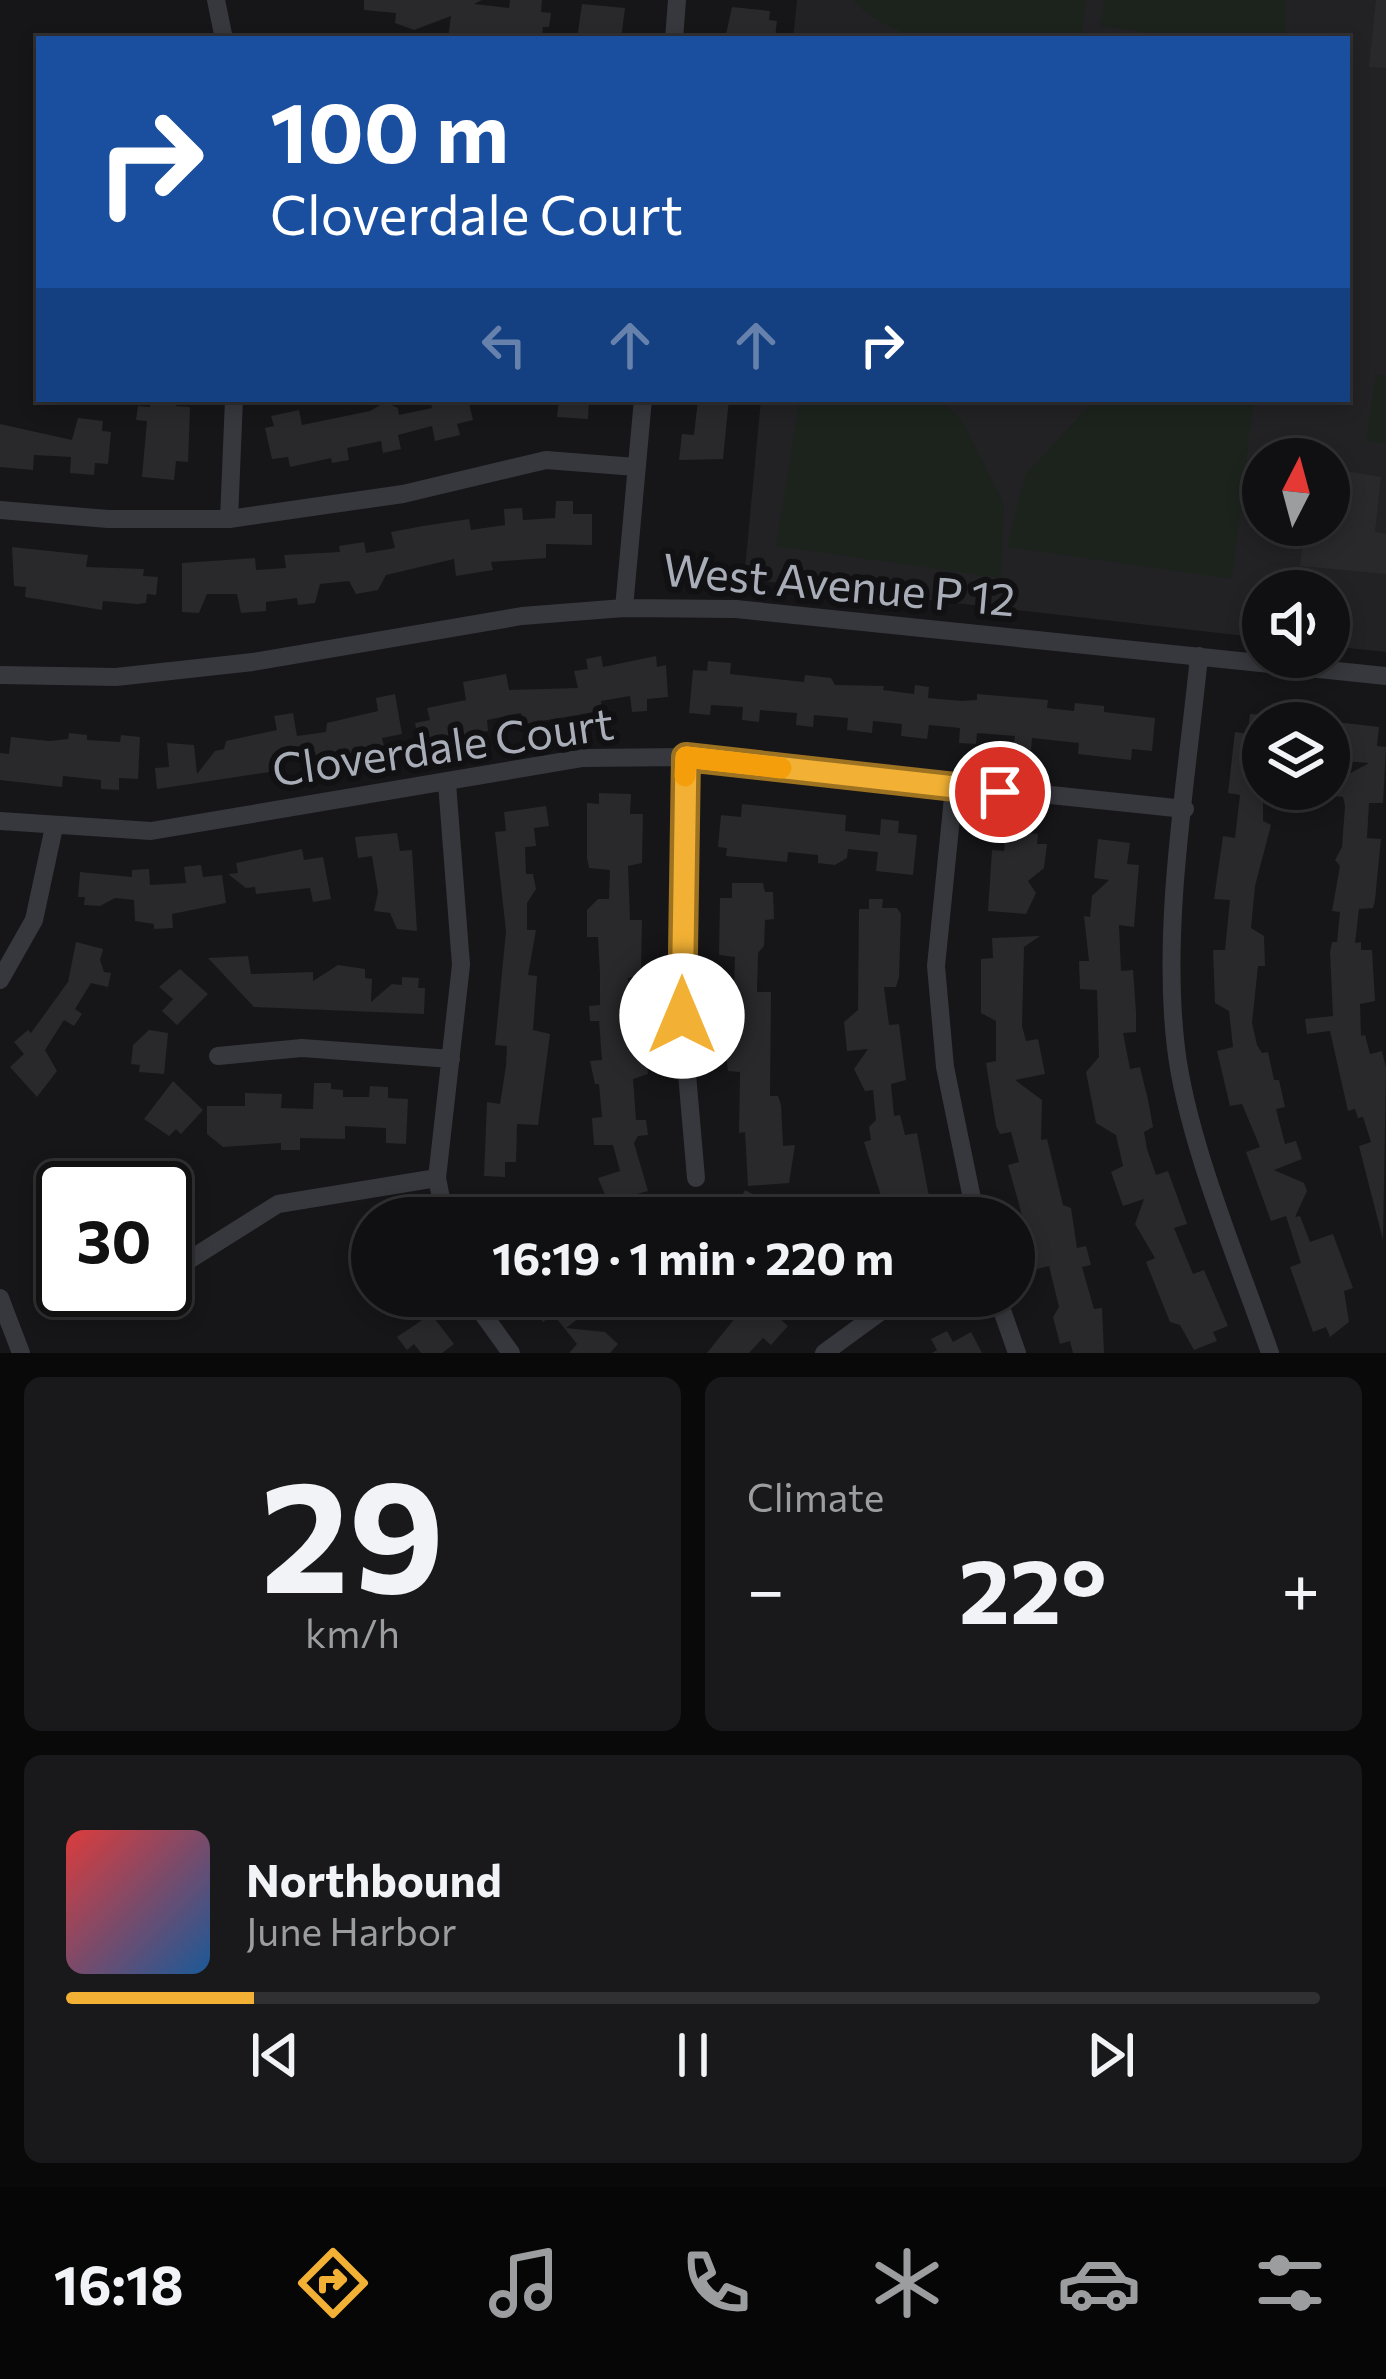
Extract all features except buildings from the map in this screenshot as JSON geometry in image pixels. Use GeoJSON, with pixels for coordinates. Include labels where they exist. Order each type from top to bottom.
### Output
{"type":"FeatureCollection","features":[{"type":"Feature","properties":{"kind":"street"},"geometry":{"type":"LineString","coordinates":[[216,0],[223,36]]}},
{"type":"Feature","properties":{"kind":"street"},"geometry":{"type":"LineString","coordinates":[[674,36],[677,0]]}},
{"type":"Feature","properties":{"kind":"street"},"geometry":{"type":"LineString","coordinates":[[229,519],[234,402]]}},
{"type":"Feature","properties":{"kind":"street"},"geometry":{"type":"LineString","coordinates":[[624,608],[643,402]]}},
{"type":"Feature","properties":{"kind":"street"},"geometry":{"type":"LineString","coordinates":[[0,510],[108,519],[229,519],[403,494],[546,460],[636,467]]}},
{"type":"Feature","properties":{"kind":"street","name":"West Avenue P 12"},"geometry":{"type":"LineString","coordinates":[[0,676],[139,674],[253,662],[522,616],[624,608],[736,609],[1386,676]]}},
{"type":"Feature","properties":{"kind":"street"},"geometry":{"type":"LineString","coordinates":[[1199,656],[1175,922],[1176,1048],[1208,1174],[1270,1353]]}},
{"type":"Feature","properties":{"kind":"street"},"geometry":{"type":"LineString","coordinates":[[686,757],[682,1016],[696,1178]]}},
{"type":"Feature","properties":{"kind":"street","name":"Cloverdale Court"},"geometry":{"type":"LineString","coordinates":[[0,821],[151,831],[583,758],[686,757],[1185,809]]}},
{"type":"Feature","properties":{"kind":"street"},"geometry":{"type":"LineString","coordinates":[[441,1197],[437,1178],[461,964],[447,783]]}},
{"type":"Feature","properties":{"kind":"street"},"geometry":{"type":"LineString","coordinates":[[954,788],[936,965],[945,1067],[972,1197]]}},
{"type":"Feature","properties":{"kind":"street"},"geometry":{"type":"LineString","coordinates":[[0,980],[34,920],[54,827]]}},
{"type":"Feature","properties":{"kind":"street"},"geometry":{"type":"LineString","coordinates":[[218,1057],[302,1048],[451,1059]]}},
{"type":"Feature","properties":{"kind":"street"},"geometry":{"type":"LineString","coordinates":[[192,1258],[278,1204],[437,1178]]}},
{"type":"Feature","properties":{"kind":"street"},"geometry":{"type":"LineString","coordinates":[[0,1298],[21,1353]]}},
{"type":"Feature","properties":{"kind":"street"},"geometry":{"type":"LineString","coordinates":[[485,1317],[511,1353]]}},
{"type":"Feature","properties":{"kind":"street"},"geometry":{"type":"LineString","coordinates":[[824,1353],[873,1317]]}},
{"type":"Feature","properties":{"kind":"street"},"geometry":{"type":"LineString","coordinates":[[1004,1317],[1017,1353]]}},
{"type":"Feature","properties":{"kind":"shaded area"},"geometry":{"type":"Polygon","coordinates":[[[797,0],[1386,0],[1386,652],[1350,648],[1350,570],[1242,570],[1242,636],[744,579],[761,402],[1350,402],[1350,36],[793,36],[797,0]]]}},
{"type":"Feature","properties":{"kind":"shaded area"},"geometry":{"type":"Polygon","coordinates":[[[853,0],[1086,0],[1082,36],[919,36],[876,19],[853,0]]]}},
{"type":"Feature","properties":{"kind":"shaded area"},"geometry":{"type":"Polygon","coordinates":[[[1104,0],[1285,0],[1286,36],[1178,36],[1100,26],[1104,0]]]}},
{"type":"Feature","properties":{"kind":"shaded area"},"geometry":{"type":"Polygon","coordinates":[[[1376,374],[1386,376],[1386,443],[1366,441],[1376,374]]]}},
{"type":"Feature","properties":{"kind":"shaded area"},"geometry":{"type":"Polygon","coordinates":[[[800,402],[941,402],[962,420],[1004,504],[1001,578],[776,546],[800,402]]]}},
{"type":"Feature","properties":{"kind":"shaded area"},"geometry":{"type":"Polygon","coordinates":[[[1099,402],[1254,402],[1249,438],[1242,438],[1242,497],[1232,579],[1007,547],[1025,475],[1088,407],[1099,402]]]}},
{"type":"Feature","properties":{"kind":"slow traffic"},"geometry":{"type":"LineString","coordinates":[[685,776],[686,757],[781,768]]}},
{"type":"Feature","properties":{"kind":"route"},"geometry":{"type":"LineString","coordinates":[[682,1016],[686,757],[1000,792]]}}]}
